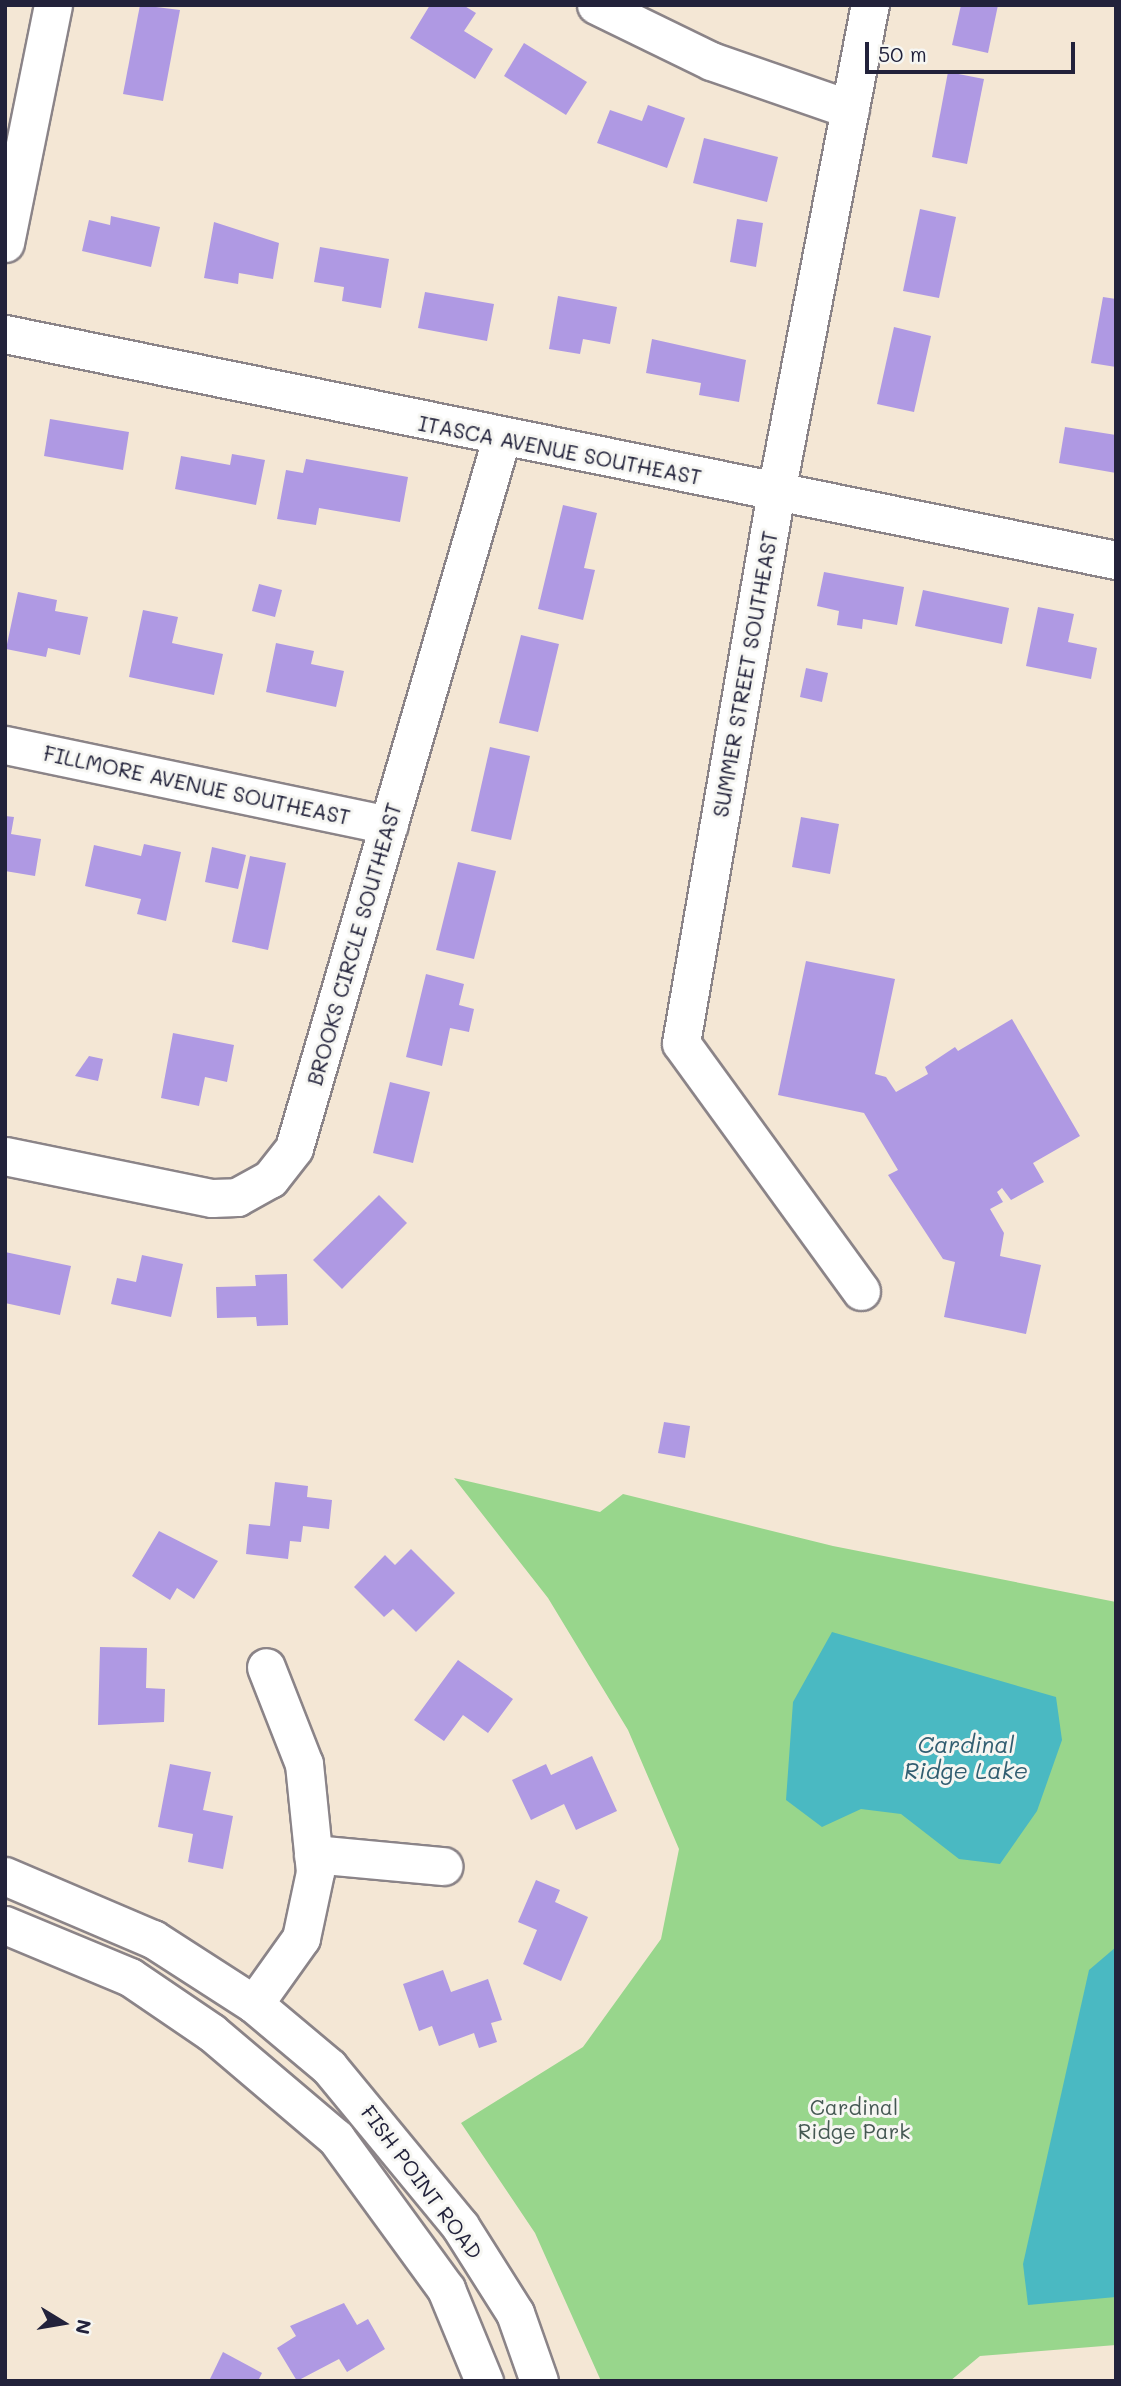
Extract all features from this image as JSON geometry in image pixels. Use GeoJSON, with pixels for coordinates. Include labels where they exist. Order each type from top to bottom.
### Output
{"type":"FeatureCollection","features":[{"type":"Feature","properties":{"kind":"street"},"geometry":{"type":"LineString","coordinates":[[5,243],[53,5]]}},
{"type":"Feature","properties":{"kind":"street"},"geometry":{"type":"LineString","coordinates":[[596,5],[711,61],[850,109]]}},
{"type":"Feature","properties":{"kind":"street","name":"SUMMER STREET SOUTHEAST"},"geometry":{"type":"LineString","coordinates":[[861,1291],[681,1043],[776,492],[870,5]]}},
{"type":"Feature","properties":{"kind":"street","name":"ITASCA AVENUE SOUTHEAST"},"geometry":{"type":"LineString","coordinates":[[5,334],[501,439],[1116,561]]}},
{"type":"Feature","properties":{"kind":"street","name":"BROOKS CIRCLE SOUTHEAST"},"geometry":{"type":"LineString","coordinates":[[5,1156],[212,1198],[237,1197],[270,1179],[294,1148],[501,439]]}},
{"type":"Feature","properties":{"kind":"street","name":"FILLMORE AVENUE SOUTHEAST"},"geometry":{"type":"LineString","coordinates":[[5,745],[389,825]]}},
{"type":"Feature","properties":{"kind":"street"},"geometry":{"type":"LineString","coordinates":[[254,2004],[301,1938],[313,1854],[303,1764],[266,1667]]}},
{"type":"Feature","properties":{"kind":"street"},"geometry":{"type":"LineString","coordinates":[[313,1854],[443,1866]]}},
{"type":"Feature","properties":{"kind":"street","name":"FISH POINT ROAD"},"geometry":{"type":"LineString","coordinates":[[5,1876],[153,1939],[254,2004],[329,2067],[405,2154],[515,2313],[539,2381]]}},
{"type":"Feature","properties":{"kind":"street","name":"FISH POINT ROAD"},"geometry":{"type":"LineString","coordinates":[[5,1925],[130,1977],[211,2032],[336,2138],[446,2289],[484,2381]]}},
{"type":"Feature","properties":{"kind":"green space","name":"Cardinal Ridge Park"},"geometry":{"type":"Polygon","coordinates":[[[454,1478],[600,1512],[623,1494],[833,1546],[1116,1602],[1116,2345],[980,2356],[950,2381],[601,2381],[535,2233],[461,2123],[583,2047],[661,1939],[679,1849],[628,1730],[548,1598],[454,1478]]]}},
{"type":"Feature","properties":{"kind":"water","name":"Cardinal Ridge Lake"},"geometry":{"type":"Polygon","coordinates":[[[832,1632],[1056,1697],[1062,1740],[1037,1811],[1000,1864],[959,1859],[901,1814],[861,1809],[822,1827],[786,1800],[793,1702],[832,1632]]]}},
{"type":"Feature","properties":{"kind":"water"},"geometry":{"type":"Polygon","coordinates":[[[1116,1947],[1116,2297],[1028,2305],[1023,2264],[1089,1970],[1116,1947]]]}},
{"type":"Feature","properties":{"kind":"building"},"geometry":{"type":"Polygon","coordinates":[[[140,5],[180,10],[163,101],[123,94],[140,5]]]}},
{"type":"Feature","properties":{"kind":"building"},"geometry":{"type":"Polygon","coordinates":[[[430,5],[463,5],[476,13],[464,31],[493,49],[475,79],[410,38],[430,5]]]}},
{"type":"Feature","properties":{"kind":"building"},"geometry":{"type":"Polygon","coordinates":[[[961,5],[998,5],[988,53],[952,45],[961,5]]]}},
{"type":"Feature","properties":{"kind":"building"},"geometry":{"type":"Polygon","coordinates":[[[524,43],[587,82],[566,115],[504,76],[524,43]]]}},
{"type":"Feature","properties":{"kind":"building"},"geometry":{"type":"Polygon","coordinates":[[[948,72],[984,79],[967,164],[932,157],[948,72]]]}},
{"type":"Feature","properties":{"kind":"building"},"geometry":{"type":"Polygon","coordinates":[[[648,105],[685,118],[667,168],[597,143],[610,110],[642,121],[648,105]]]}},
{"type":"Feature","properties":{"kind":"building"},"geometry":{"type":"Polygon","coordinates":[[[704,138],[778,157],[767,202],[693,183],[704,138]]]}},
{"type":"Feature","properties":{"kind":"building"},"geometry":{"type":"Polygon","coordinates":[[[920,209],[956,217],[939,298],[903,291],[920,209]]]}},
{"type":"Feature","properties":{"kind":"building"},"geometry":{"type":"Polygon","coordinates":[[[111,216],[160,227],[151,267],[82,251],[89,220],[110,225],[111,216]]]}},
{"type":"Feature","properties":{"kind":"building"},"geometry":{"type":"Polygon","coordinates":[[[737,219],[763,223],[756,267],[730,262],[737,219]]]}},
{"type":"Feature","properties":{"kind":"building"},"geometry":{"type":"Polygon","coordinates":[[[214,222],[279,243],[273,279],[239,273],[238,284],[204,278],[214,222]]]}},
{"type":"Feature","properties":{"kind":"building"},"geometry":{"type":"Polygon","coordinates":[[[320,247],[389,259],[381,308],[342,301],[344,287],[314,282],[320,247]]]}},
{"type":"Feature","properties":{"kind":"building"},"geometry":{"type":"Polygon","coordinates":[[[425,292],[494,304],[487,341],[418,328],[425,292]]]}},
{"type":"Feature","properties":{"kind":"building"},"geometry":{"type":"Polygon","coordinates":[[[558,296],[617,307],[610,344],[583,339],[580,354],[549,349],[558,296]]]}},
{"type":"Feature","properties":{"kind":"building"},"geometry":{"type":"Polygon","coordinates":[[[1103,297],[1116,299],[1116,367],[1091,363],[1103,297]]]}},
{"type":"Feature","properties":{"kind":"building"},"geometry":{"type":"Polygon","coordinates":[[[894,327],[931,336],[914,412],[877,404],[894,327]]]}},
{"type":"Feature","properties":{"kind":"building"},"geometry":{"type":"Polygon","coordinates":[[[652,339],[746,360],[739,402],[699,395],[701,383],[646,373],[652,339]]]}},
{"type":"Feature","properties":{"kind":"building"},"geometry":{"type":"Polygon","coordinates":[[[50,419],[129,432],[123,470],[44,456],[50,419]]]}},
{"type":"Feature","properties":{"kind":"building"},"geometry":{"type":"Polygon","coordinates":[[[1065,427],[1116,435],[1116,473],[1059,463],[1065,427]]]}},
{"type":"Feature","properties":{"kind":"building"},"geometry":{"type":"Polygon","coordinates":[[[232,454],[265,460],[256,505],[175,489],[181,456],[230,465],[232,454]]]}},
{"type":"Feature","properties":{"kind":"building"},"geometry":{"type":"Polygon","coordinates":[[[306,459],[408,477],[400,522],[319,508],[316,525],[277,519],[286,470],[303,473],[306,459]]]}},
{"type":"Feature","properties":{"kind":"building"},"geometry":{"type":"Polygon","coordinates":[[[563,505],[597,513],[584,568],[595,570],[583,620],[538,609],[563,505]]]}},
{"type":"Feature","properties":{"kind":"building"},"geometry":{"type":"Polygon","coordinates":[[[824,572],[904,587],[897,625],[863,619],[862,629],[837,625],[839,611],[817,606],[824,572]]]}},
{"type":"Feature","properties":{"kind":"building"},"geometry":{"type":"Polygon","coordinates":[[[259,584],[282,590],[275,617],[252,611],[259,584]]]}},
{"type":"Feature","properties":{"kind":"building"},"geometry":{"type":"Polygon","coordinates":[[[923,590],[1009,608],[1002,644],[915,626],[923,590]]]}},
{"type":"Feature","properties":{"kind":"building"},"geometry":{"type":"Polygon","coordinates":[[[18,592],[57,600],[55,611],[88,617],[80,655],[48,648],[46,657],[6,649],[18,592]]]}},
{"type":"Feature","properties":{"kind":"building"},"geometry":{"type":"Polygon","coordinates":[[[1038,607],[1074,614],[1068,642],[1097,648],[1091,679],[1026,666],[1038,607]]]}},
{"type":"Feature","properties":{"kind":"building"},"geometry":{"type":"Polygon","coordinates":[[[143,610],[178,617],[172,643],[223,654],[214,695],[129,677],[143,610]]]}},
{"type":"Feature","properties":{"kind":"building"},"geometry":{"type":"Polygon","coordinates":[[[521,635],[559,644],[538,732],[499,723],[521,635]]]}},
{"type":"Feature","properties":{"kind":"building"},"geometry":{"type":"Polygon","coordinates":[[[276,643],[314,651],[311,664],[344,671],[336,707],[266,692],[276,643]]]}},
{"type":"Feature","properties":{"kind":"building"},"geometry":{"type":"Polygon","coordinates":[[[806,668],[828,673],[822,702],[800,697],[806,668]]]}},
{"type":"Feature","properties":{"kind":"building"},"geometry":{"type":"Polygon","coordinates":[[[490,747],[530,756],[511,840],[471,831],[490,747]]]}},
{"type":"Feature","properties":{"kind":"building"},"geometry":{"type":"Polygon","coordinates":[[[5,816],[14,817],[11,834],[41,839],[35,876],[5,871],[5,816]]]}},
{"type":"Feature","properties":{"kind":"building"},"geometry":{"type":"Polygon","coordinates":[[[801,817],[839,824],[830,874],[792,867],[801,817]]]}},
{"type":"Feature","properties":{"kind":"building"},"geometry":{"type":"Polygon","coordinates":[[[144,844],[181,852],[166,921],[137,914],[141,899],[85,886],[94,845],[141,856],[144,844]]]}},
{"type":"Feature","properties":{"kind":"building"},"geometry":{"type":"Polygon","coordinates":[[[212,847],[246,855],[238,889],[205,882],[212,847]]]}},
{"type":"Feature","properties":{"kind":"building"},"geometry":{"type":"Polygon","coordinates":[[[250,856],[286,863],[268,950],[232,942],[250,856]]]}},
{"type":"Feature","properties":{"kind":"building"},"geometry":{"type":"Polygon","coordinates":[[[458,862],[496,871],[474,959],[436,950],[458,862]]]}},
{"type":"Feature","properties":{"kind":"building"},"geometry":{"type":"Polygon","coordinates":[[[806,961],[895,979],[875,1074],[886,1077],[896,1092],[928,1074],[925,1067],[955,1047],[958,1051],[1012,1019],[1080,1136],[1033,1163],[1044,1182],[1011,1200],[1002,1188],[997,1192],[1003,1202],[990,1209],[1004,1233],[1000,1256],[1041,1265],[1026,1334],[944,1317],[955,1262],[943,1259],[888,1175],[898,1170],[864,1113],[778,1095],[806,961]]]}},
{"type":"Feature","properties":{"kind":"building"},"geometry":{"type":"Polygon","coordinates":[[[426,974],[464,984],[459,1005],[474,1009],[469,1032],[450,1028],[442,1066],[406,1057],[426,974]]]}},
{"type":"Feature","properties":{"kind":"building"},"geometry":{"type":"Polygon","coordinates":[[[173,1033],[234,1045],[227,1082],[205,1077],[199,1106],[161,1098],[173,1033]]]}},
{"type":"Feature","properties":{"kind":"building"},"geometry":{"type":"Polygon","coordinates":[[[89,1056],[103,1059],[98,1081],[75,1076],[89,1056]]]}},
{"type":"Feature","properties":{"kind":"building"},"geometry":{"type":"Polygon","coordinates":[[[390,1082],[430,1092],[413,1163],[373,1153],[390,1082]]]}},
{"type":"Feature","properties":{"kind":"building"},"geometry":{"type":"Polygon","coordinates":[[[379,1195],[407,1223],[342,1289],[313,1260],[379,1195]]]}},
{"type":"Feature","properties":{"kind":"building"},"geometry":{"type":"Polygon","coordinates":[[[5,1252],[71,1266],[60,1315],[5,1303],[5,1252]]]}},
{"type":"Feature","properties":{"kind":"building"},"geometry":{"type":"Polygon","coordinates":[[[142,1255],[183,1264],[171,1317],[111,1304],[117,1278],[136,1282],[142,1255]]]}},
{"type":"Feature","properties":{"kind":"building"},"geometry":{"type":"Polygon","coordinates":[[[287,1274],[288,1325],[257,1326],[256,1317],[217,1318],[216,1287],[256,1286],[255,1275],[287,1274]]]}},
{"type":"Feature","properties":{"kind":"building"},"geometry":{"type":"Polygon","coordinates":[[[664,1422],[690,1426],[685,1458],[658,1453],[664,1422]]]}},
{"type":"Feature","properties":{"kind":"building"},"geometry":{"type":"Polygon","coordinates":[[[275,1482],[308,1486],[307,1497],[332,1500],[329,1529],[303,1526],[301,1542],[290,1541],[288,1559],[246,1554],[249,1524],[270,1526],[275,1482]]]}},
{"type":"Feature","properties":{"kind":"building"},"geometry":{"type":"Polygon","coordinates":[[[159,1531],[218,1561],[194,1599],[177,1588],[170,1600],[132,1576],[159,1531]]]}},
{"type":"Feature","properties":{"kind":"building"},"geometry":{"type":"Polygon","coordinates":[[[411,1549],[455,1593],[416,1632],[393,1609],[384,1617],[354,1587],[385,1555],[395,1565],[411,1549]]]}},
{"type":"Feature","properties":{"kind":"building"},"geometry":{"type":"Polygon","coordinates":[[[100,1647],[147,1648],[146,1688],[165,1689],[164,1722],[98,1725],[100,1647]]]}},
{"type":"Feature","properties":{"kind":"building"},"geometry":{"type":"Polygon","coordinates":[[[458,1660],[513,1699],[488,1733],[463,1715],[444,1741],[414,1720],[458,1660]]]}},
{"type":"Feature","properties":{"kind":"building"},"geometry":{"type":"Polygon","coordinates":[[[592,1756],[617,1811],[576,1830],[564,1804],[531,1820],[512,1780],[546,1764],[551,1775],[592,1756]]]}},
{"type":"Feature","properties":{"kind":"building"},"geometry":{"type":"Polygon","coordinates":[[[170,1764],[211,1772],[203,1810],[233,1816],[223,1869],[188,1862],[193,1834],[158,1827],[170,1764]]]}},
{"type":"Feature","properties":{"kind":"building"},"geometry":{"type":"Polygon","coordinates":[[[536,1880],[560,1890],[555,1902],[588,1917],[561,1981],[523,1964],[537,1930],[518,1922],[536,1880]]]}},
{"type":"Feature","properties":{"kind":"building"},"geometry":{"type":"Polygon","coordinates":[[[443,1970],[451,1992],[488,1979],[502,2020],[491,2023],[497,2042],[479,2048],[474,2033],[439,2046],[432,2026],[419,2031],[403,1984],[443,1970]]]}},
{"type":"Feature","properties":{"kind":"building"},"geometry":{"type":"Polygon","coordinates":[[[344,2303],[357,2325],[368,2319],[385,2349],[347,2372],[339,2359],[297,2381],[277,2348],[296,2336],[290,2326],[344,2303]]]}},
{"type":"Feature","properties":{"kind":"building"},"geometry":{"type":"Polygon","coordinates":[[[223,2352],[262,2373],[258,2381],[209,2381],[223,2352]]]}}]}
